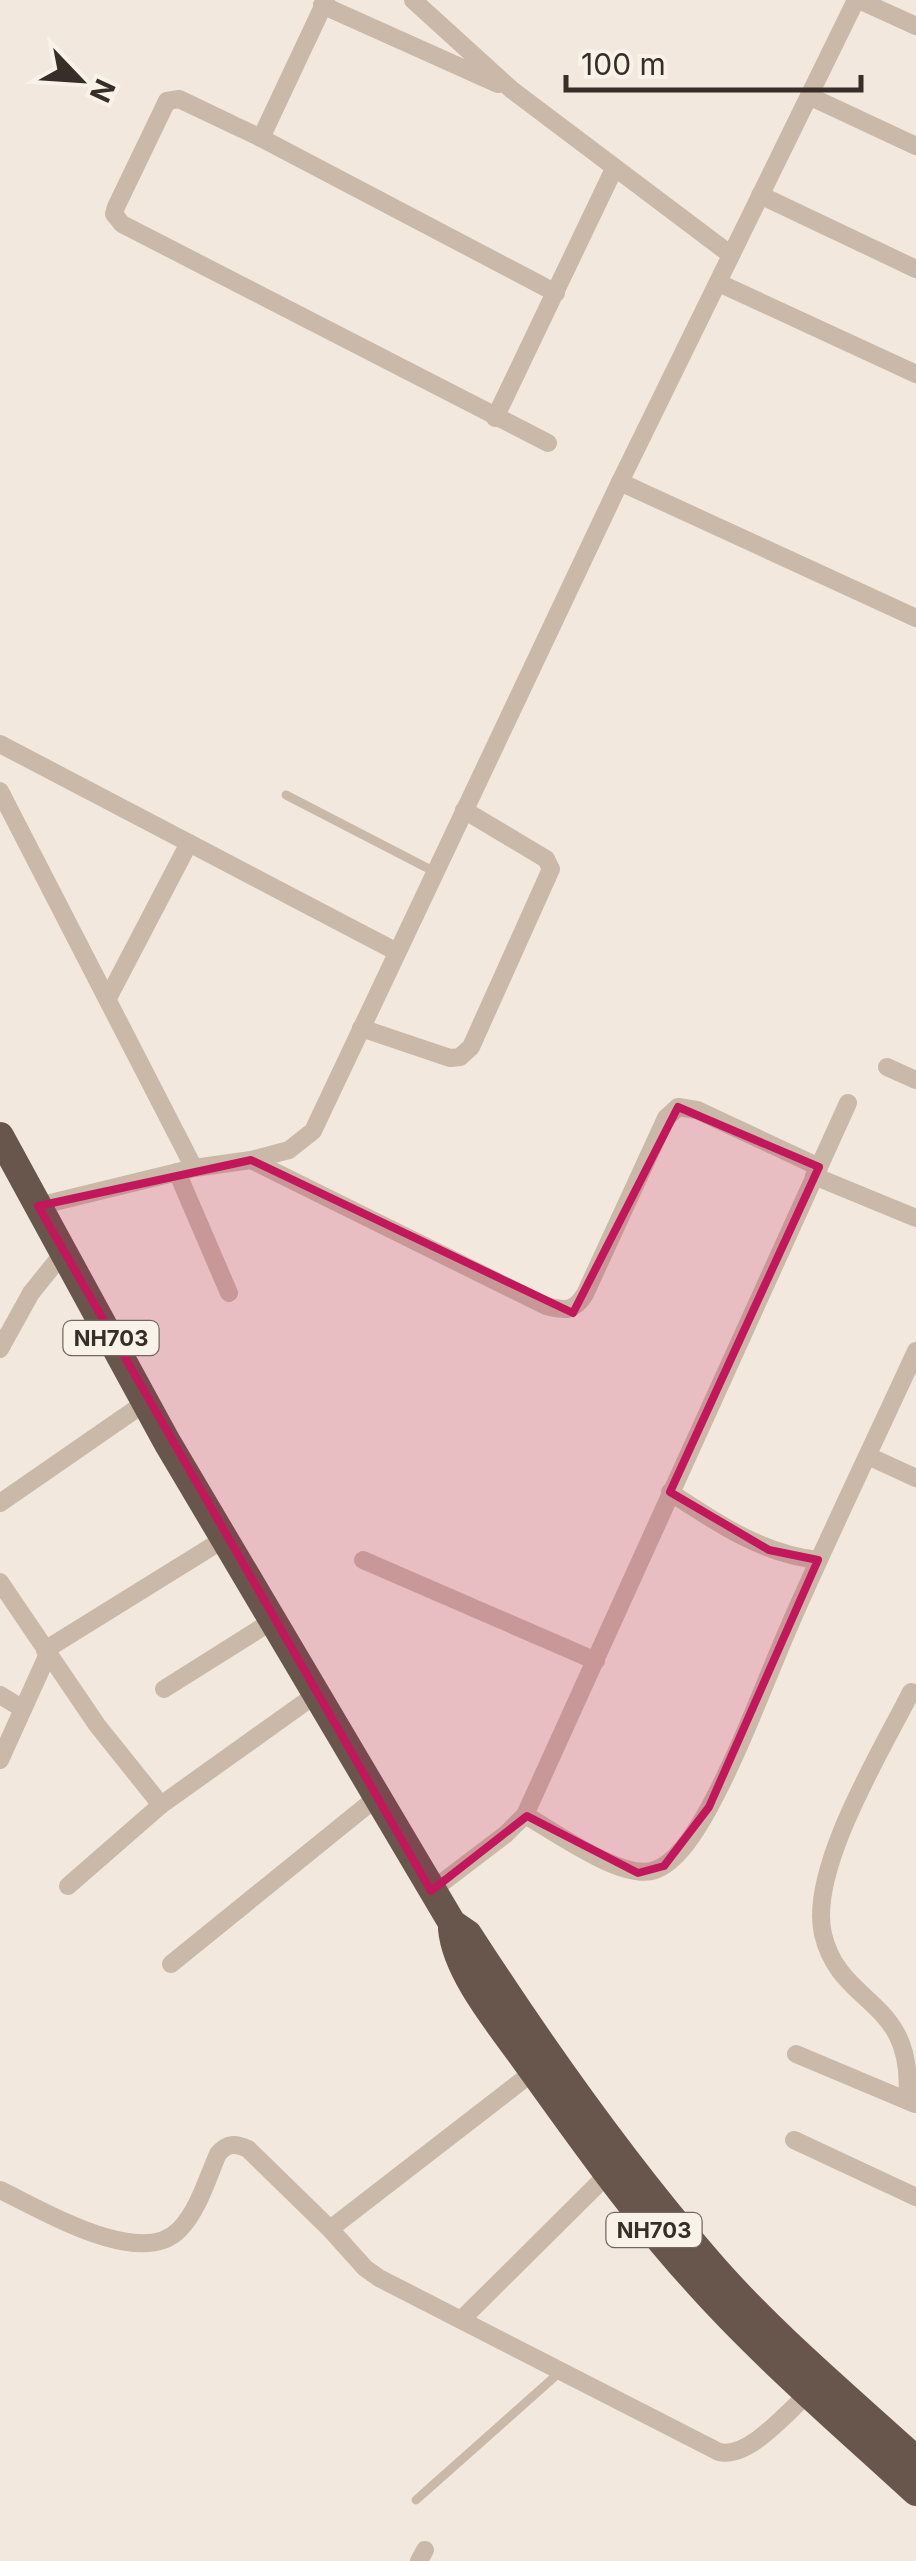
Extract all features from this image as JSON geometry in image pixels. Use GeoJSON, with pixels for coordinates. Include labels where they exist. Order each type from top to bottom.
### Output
{"type":"FeatureCollection","features":[{"type":"Feature","properties":{"kind":"highway","name":"NH703"},"geometry":{"type":"LineString","coordinates":[[0,1136],[224,1539],[430,1891],[452,1923],[468,1934],[616,2148],[709,2262],[912,2465]]}},
{"type":"Feature","properties":{"kind":"highway","name":"NH703"},"geometry":{"type":"LineString","coordinates":[[452,1923],[454,1943],[484,2003],[608,2174],[692,2277],[809,2393],[912,2465]]}},
{"type":"Feature","properties":{"kind":"street"},"geometry":{"type":"LineString","coordinates":[[413,0],[512,90],[731,255]]}},
{"type":"Feature","properties":{"kind":"street"},"geometry":{"type":"LineString","coordinates":[[38,1206],[186,1170],[290,1150],[312,1132],[620,482],[857,0],[916,26]]}},
{"type":"Feature","properties":{"kind":"street"},"geometry":{"type":"LineString","coordinates":[[261,138],[324,3],[512,90]]}},
{"type":"Feature","properties":{"kind":"street"},"geometry":{"type":"LineString","coordinates":[[809,96],[916,146]]}},
{"type":"Feature","properties":{"kind":"street"},"geometry":{"type":"LineString","coordinates":[[548,442],[116,220],[114,214],[167,101],[179,99],[556,293]]}},
{"type":"Feature","properties":{"kind":"street"},"geometry":{"type":"LineString","coordinates":[[496,418],[614,169]]}},
{"type":"Feature","properties":{"kind":"street"},"geometry":{"type":"LineString","coordinates":[[760,196],[916,269]]}},
{"type":"Feature","properties":{"kind":"street"},"geometry":{"type":"LineString","coordinates":[[719,284],[916,374]]}},
{"type":"Feature","properties":{"kind":"street"},"geometry":{"type":"LineString","coordinates":[[620,482],[916,618]]}},
{"type":"Feature","properties":{"kind":"street"},"geometry":{"type":"LineString","coordinates":[[0,744],[397,952]]}},
{"type":"Feature","properties":{"kind":"street"},"geometry":{"type":"LineString","coordinates":[[0,791],[108,998],[186,1170],[229,1293]]}},
{"type":"Feature","properties":{"kind":"street"},"geometry":{"type":"LineString","coordinates":[[360,1028],[450,1058],[460,1057],[471,1047],[549,879],[550,869],[546,859],[464,810]]}},
{"type":"Feature","properties":{"kind":"street"},"geometry":{"type":"LineString","coordinates":[[108,998],[189,843]]}},
{"type":"Feature","properties":{"kind":"street"},"geometry":{"type":"LineString","coordinates":[[887,1067],[916,1080]]}},
{"type":"Feature","properties":{"kind":"street"},"geometry":{"type":"LineString","coordinates":[[430,1891],[525,1815],[848,1103]]}},
{"type":"Feature","properties":{"kind":"street"},"geometry":{"type":"LineString","coordinates":[[251,1160],[430,1251],[546,1306],[564,1310],[578,1305],[585,1294],[666,1118],[678,1107],[697,1110],[916,1218]]}},
{"type":"Feature","properties":{"kind":"street"},"geometry":{"type":"LineString","coordinates":[[0,1349],[31,1293],[64,1252]]}},
{"type":"Feature","properties":{"kind":"street"},"geometry":{"type":"LineString","coordinates":[[525,1815],[616,1866],[638,1873],[664,1866],[692,1834],[709,1807],[916,1351]]}},
{"type":"Feature","properties":{"kind":"street"},"geometry":{"type":"LineString","coordinates":[[0,1503],[146,1402]]}},
{"type":"Feature","properties":{"kind":"street"},"geometry":{"type":"LineString","coordinates":[[868,1456],[916,1478]]}},
{"type":"Feature","properties":{"kind":"street"},"geometry":{"type":"LineString","coordinates":[[670,1492],[769,1550],[818,1560]]}},
{"type":"Feature","properties":{"kind":"street"},"geometry":{"type":"LineString","coordinates":[[0,1760],[46,1652],[224,1539]]}},
{"type":"Feature","properties":{"kind":"street"},"geometry":{"type":"LineString","coordinates":[[363,1560],[596,1661]]}},
{"type":"Feature","properties":{"kind":"street"},"geometry":{"type":"LineString","coordinates":[[0,1582],[98,1725],[161,1805]]}},
{"type":"Feature","properties":{"kind":"street"},"geometry":{"type":"LineString","coordinates":[[164,1689],[272,1621]]}},
{"type":"Feature","properties":{"kind":"street"},"geometry":{"type":"LineString","coordinates":[[796,2054],[912,2102],[912,2044],[894,2016],[840,1967],[823,1934],[822,1900],[831,1861],[847,1820],[911,1692]]}},
{"type":"Feature","properties":{"kind":"street"},"geometry":{"type":"LineString","coordinates":[[68,1886],[161,1805],[315,1695]]}},
{"type":"Feature","properties":{"kind":"street"},"geometry":{"type":"LineString","coordinates":[[0,1696],[23,1709]]}},
{"type":"Feature","properties":{"kind":"street"},"geometry":{"type":"LineString","coordinates":[[171,1964],[376,1798]]}},
{"type":"Feature","properties":{"kind":"street"},"geometry":{"type":"LineString","coordinates":[[330,2229],[533,2072]]}},
{"type":"Feature","properties":{"kind":"street"},"geometry":{"type":"LineString","coordinates":[[794,2140],[916,2196]]}},
{"type":"Feature","properties":{"kind":"street"},"geometry":{"type":"LineString","coordinates":[[0,2190],[104,2236],[143,2246],[165,2240],[181,2229],[218,2154],[238,2144],[248,2149],[378,2278],[728,2454],[744,2450],[809,2393]]}},
{"type":"Feature","properties":{"kind":"street"},"geometry":{"type":"LineString","coordinates":[[462,2319],[608,2174]]}},
{"type":"Feature","properties":{"kind":"lane"},"geometry":{"type":"LineString","coordinates":[[286,795],[435,872]]}},
{"type":"Feature","properties":{"kind":"lane"},"geometry":{"type":"LineString","coordinates":[[416,2500],[562,2370]]}},
{"type":"Feature","properties":{"kind":"highlighted area"},"geometry":{"type":"Polygon","coordinates":[[[678,1107],[819,1167],[670,1492],[769,1550],[818,1560],[709,1807],[664,1866],[638,1873],[527,1816],[431,1891],[38,1206],[251,1160],[573,1313],[678,1107]]]}}]}
